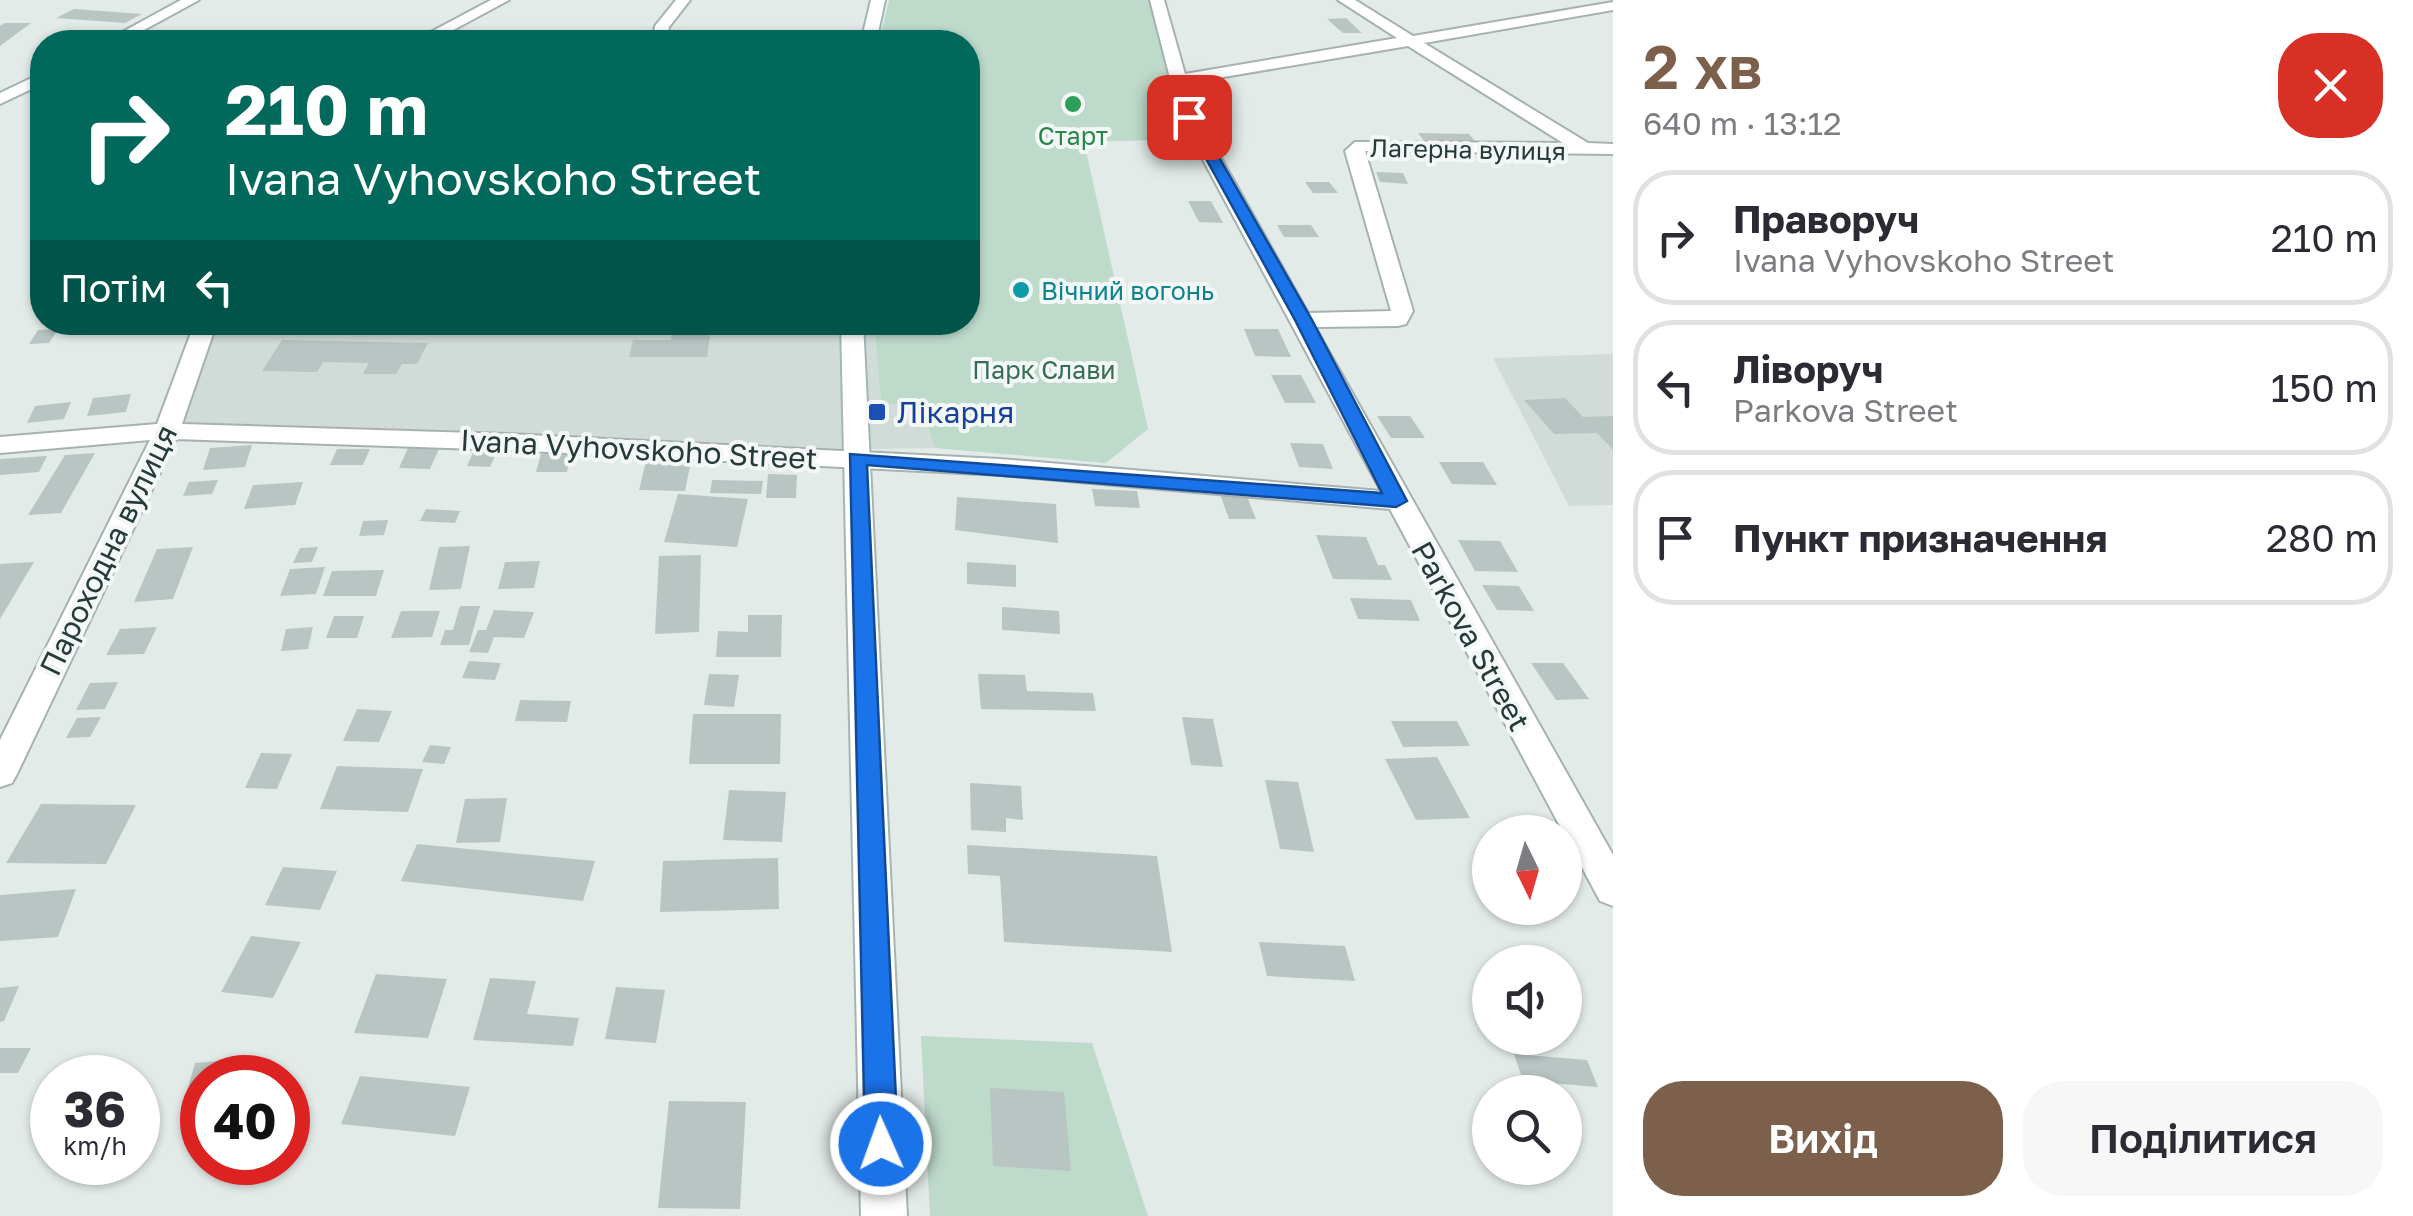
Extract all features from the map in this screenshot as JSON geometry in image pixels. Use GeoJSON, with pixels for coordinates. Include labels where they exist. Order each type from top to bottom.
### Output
{"type":"FeatureCollection","features":[{"type":"Feature","properties":{"kind":"street"},"geometry":{"type":"LineString","coordinates":[[135,30],[192,0]]}},
{"type":"Feature","properties":{"kind":"street"},"geometry":{"type":"LineString","coordinates":[[443,30],[502,0]]}},
{"type":"Feature","properties":{"kind":"street"},"geometry":{"type":"LineString","coordinates":[[661,30],[682,0]]}},
{"type":"Feature","properties":{"kind":"street"},"geometry":{"type":"LineString","coordinates":[[871,30],[878,0]]}},
{"type":"Feature","properties":{"kind":"street","name":"Parkova Street"},"geometry":{"type":"LineString","coordinates":[[1157,0],[1189,117],[1303,320],[1396,501],[1613,890]]}},
{"type":"Feature","properties":{"kind":"street"},"geometry":{"type":"LineString","coordinates":[[1345,0],[1613,167]]}},
{"type":"Feature","properties":{"kind":"street"},"geometry":{"type":"LineString","coordinates":[[1180,80],[1609,9]]}},
{"type":"Feature","properties":{"kind":"street"},"geometry":{"type":"LineString","coordinates":[[0,100],[30,84]]}},
{"type":"Feature","properties":{"kind":"street","name":"Лагерна вулиця"},"geometry":{"type":"LineString","coordinates":[[1303,320],[1398,318],[1402,311],[1354,152],[1361,146],[1613,149]]}},
{"type":"Feature","properties":{"kind":"street","name":"Пароходна вулиця"},"geometry":{"type":"LineString","coordinates":[[0,774],[167,431],[201,335]]}},
{"type":"Feature","properties":{"kind":"street"},"geometry":{"type":"LineString","coordinates":[[852,335],[884,1216]]}},
{"type":"Feature","properties":{"kind":"street","name":"Ivana Vyhovskoho Street"},"geometry":{"type":"LineString","coordinates":[[0,445],[167,431],[856,458],[1396,501]]}},
{"type":"Feature","properties":{"kind":"shaded area"},"geometry":{"type":"Polygon","coordinates":[[[214,335],[875,335],[881,403],[921,407],[935,448],[612,453],[178,441],[214,335]]]}},
{"type":"Feature","properties":{"kind":"shaded area"},"geometry":{"type":"Polygon","coordinates":[[[1613,354],[1613,505],[1569,506],[1493,358],[1613,354]]]}},
{"type":"Feature","properties":{"kind":"green space","name":"Парк Слави"},"geometry":{"type":"Polygon","coordinates":[[[889,0],[1151,0],[1187,139],[1084,142],[1148,429],[1106,463],[935,448],[921,407],[881,403],[875,335],[980,335],[980,30],[882,30],[889,0]]]}},
{"type":"Feature","properties":{"kind":"green space"},"geometry":{"type":"Polygon","coordinates":[[[921,1036],[1092,1043],[1148,1216],[930,1216],[921,1036]]]}},
{"type":"Feature","properties":{"kind":"building"},"geometry":{"type":"Polygon","coordinates":[[[74,9],[142,14],[125,23],[56,18],[74,9]]]}},
{"type":"Feature","properties":{"kind":"building"},"geometry":{"type":"Polygon","coordinates":[[[1346,18],[1362,33],[1343,33],[1327,19],[1346,18]]]}},
{"type":"Feature","properties":{"kind":"building"},"geometry":{"type":"Polygon","coordinates":[[[31,23],[0,46],[0,26],[31,23]]]}},
{"type":"Feature","properties":{"kind":"building"},"geometry":{"type":"Polygon","coordinates":[[[1418,133],[1469,134],[1476,142],[1425,142],[1418,133]]]}},
{"type":"Feature","properties":{"kind":"building"},"geometry":{"type":"Polygon","coordinates":[[[1376,172],[1403,173],[1408,184],[1380,182],[1376,172]]]}},
{"type":"Feature","properties":{"kind":"building"},"geometry":{"type":"Polygon","coordinates":[[[1305,182],[1329,182],[1338,193],[1313,193],[1305,182]]]}},
{"type":"Feature","properties":{"kind":"building"},"geometry":{"type":"Polygon","coordinates":[[[1188,201],[1211,201],[1223,223],[1199,222],[1188,201]]]}},
{"type":"Feature","properties":{"kind":"building"},"geometry":{"type":"Polygon","coordinates":[[[1277,225],[1311,225],[1319,237],[1284,237],[1277,225]]]}},
{"type":"Feature","properties":{"kind":"building"},"geometry":{"type":"Polygon","coordinates":[[[1244,329],[1278,329],[1291,357],[1255,356],[1244,329]]]}},
{"type":"Feature","properties":{"kind":"building"},"geometry":{"type":"Polygon","coordinates":[[[35,335],[54,335],[49,343],[29,344],[35,335]]]}},
{"type":"Feature","properties":{"kind":"building"},"geometry":{"type":"Polygon","coordinates":[[[672,335],[710,335],[707,357],[629,357],[633,340],[671,340],[672,335]]]}},
{"type":"Feature","properties":{"kind":"building"},"geometry":{"type":"Polygon","coordinates":[[[282,340],[428,343],[417,364],[402,364],[396,374],[363,374],[369,363],[323,362],[317,372],[262,371],[282,340]]]}},
{"type":"Feature","properties":{"kind":"building"},"geometry":{"type":"Polygon","coordinates":[[[1271,375],[1301,375],[1316,403],[1285,403],[1271,375]]]}},
{"type":"Feature","properties":{"kind":"building"},"geometry":{"type":"Polygon","coordinates":[[[131,394],[126,412],[87,416],[93,398],[131,394]]]}},
{"type":"Feature","properties":{"kind":"building"},"geometry":{"type":"Polygon","coordinates":[[[1565,398],[1583,417],[1613,416],[1613,450],[1597,433],[1554,434],[1524,400],[1565,398]]]}},
{"type":"Feature","properties":{"kind":"building"},"geometry":{"type":"Polygon","coordinates":[[[71,402],[64,419],[27,423],[35,406],[71,402]]]}},
{"type":"Feature","properties":{"kind":"building"},"geometry":{"type":"Polygon","coordinates":[[[1377,416],[1410,416],[1425,438],[1391,438],[1377,416]]]}},
{"type":"Feature","properties":{"kind":"building"},"geometry":{"type":"Polygon","coordinates":[[[1290,443],[1323,444],[1333,469],[1299,467],[1290,443]]]}},
{"type":"Feature","properties":{"kind":"building"},"geometry":{"type":"Polygon","coordinates":[[[252,445],[245,467],[203,470],[210,448],[252,445]]]}},
{"type":"Feature","properties":{"kind":"building"},"geometry":{"type":"Polygon","coordinates":[[[408,448],[439,449],[430,469],[399,468],[408,448]]]}},
{"type":"Feature","properties":{"kind":"building"},"geometry":{"type":"Polygon","coordinates":[[[475,448],[498,449],[490,467],[467,466],[475,448]]]}},
{"type":"Feature","properties":{"kind":"building"},"geometry":{"type":"Polygon","coordinates":[[[337,449],[370,449],[363,465],[330,465],[337,449]]]}},
{"type":"Feature","properties":{"kind":"building"},"geometry":{"type":"Polygon","coordinates":[[[95,453],[61,513],[28,515],[65,455],[95,453]]]}},
{"type":"Feature","properties":{"kind":"building"},"geometry":{"type":"Polygon","coordinates":[[[541,454],[571,454],[567,472],[536,472],[541,454]]]}},
{"type":"Feature","properties":{"kind":"building"},"geometry":{"type":"Polygon","coordinates":[[[47,456],[39,472],[0,475],[0,459],[47,456]]]}},
{"type":"Feature","properties":{"kind":"building"},"geometry":{"type":"Polygon","coordinates":[[[646,461],[691,462],[685,491],[639,490],[646,461]]]}},
{"type":"Feature","properties":{"kind":"building"},"geometry":{"type":"Polygon","coordinates":[[[1439,462],[1483,462],[1497,485],[1452,484],[1439,462]]]}},
{"type":"Feature","properties":{"kind":"building"},"geometry":{"type":"Polygon","coordinates":[[[768,474],[797,475],[796,498],[766,498],[768,474]]]}},
{"type":"Feature","properties":{"kind":"building"},"geometry":{"type":"Polygon","coordinates":[[[218,480],[212,494],[183,496],[189,482],[218,480]]]}},
{"type":"Feature","properties":{"kind":"building"},"geometry":{"type":"Polygon","coordinates":[[[712,480],[763,481],[761,494],[710,493],[712,480]]]}},
{"type":"Feature","properties":{"kind":"building"},"geometry":{"type":"Polygon","coordinates":[[[303,482],[295,505],[244,509],[253,485],[303,482]]]}},
{"type":"Feature","properties":{"kind":"building"},"geometry":{"type":"Polygon","coordinates":[[[1092,489],[1137,491],[1140,508],[1095,506],[1092,489]]]}},
{"type":"Feature","properties":{"kind":"building"},"geometry":{"type":"Polygon","coordinates":[[[678,494],[748,499],[737,547],[664,542],[678,494]]]}},
{"type":"Feature","properties":{"kind":"building"},"geometry":{"type":"Polygon","coordinates":[[[1220,494],[1246,494],[1256,519],[1229,519],[1220,494]]]}},
{"type":"Feature","properties":{"kind":"building"},"geometry":{"type":"Polygon","coordinates":[[[957,497],[1056,504],[1058,543],[955,530],[957,497]]]}},
{"type":"Feature","properties":{"kind":"building"},"geometry":{"type":"Polygon","coordinates":[[[426,509],[460,511],[455,523],[420,521],[426,509]]]}},
{"type":"Feature","properties":{"kind":"building"},"geometry":{"type":"Polygon","coordinates":[[[388,520],[384,535],[359,536],[363,521],[388,520]]]}},
{"type":"Feature","properties":{"kind":"building"},"geometry":{"type":"Polygon","coordinates":[[[1316,535],[1366,537],[1378,565],[1385,565],[1392,580],[1333,579],[1316,535]]]}},
{"type":"Feature","properties":{"kind":"building"},"geometry":{"type":"Polygon","coordinates":[[[1458,540],[1500,541],[1518,572],[1475,571],[1458,540]]]}},
{"type":"Feature","properties":{"kind":"building"},"geometry":{"type":"Polygon","coordinates":[[[470,546],[461,589],[429,590],[439,547],[470,546]]]}},
{"type":"Feature","properties":{"kind":"building"},"geometry":{"type":"Polygon","coordinates":[[[193,547],[173,599],[134,602],[157,549],[193,547]]]}},
{"type":"Feature","properties":{"kind":"building"},"geometry":{"type":"Polygon","coordinates":[[[318,547],[312,562],[293,563],[300,548],[318,547]]]}},
{"type":"Feature","properties":{"kind":"building"},"geometry":{"type":"Polygon","coordinates":[[[701,555],[699,632],[655,634],[659,556],[701,555]]]}},
{"type":"Feature","properties":{"kind":"building"},"geometry":{"type":"Polygon","coordinates":[[[540,561],[534,588],[498,589],[505,562],[540,561]]]}},
{"type":"Feature","properties":{"kind":"building"},"geometry":{"type":"Polygon","coordinates":[[[34,562],[0,619],[0,564],[34,562]]]}},
{"type":"Feature","properties":{"kind":"building"},"geometry":{"type":"Polygon","coordinates":[[[967,562],[1016,565],[1016,587],[967,584],[967,562]]]}},
{"type":"Feature","properties":{"kind":"building"},"geometry":{"type":"Polygon","coordinates":[[[325,567],[316,594],[280,596],[290,569],[325,567]]]}},
{"type":"Feature","properties":{"kind":"building"},"geometry":{"type":"Polygon","coordinates":[[[384,570],[376,596],[323,596],[332,571],[384,570]]]}},
{"type":"Feature","properties":{"kind":"building"},"geometry":{"type":"Polygon","coordinates":[[[1482,585],[1519,586],[1534,611],[1497,610],[1482,585]]]}},
{"type":"Feature","properties":{"kind":"building"},"geometry":{"type":"Polygon","coordinates":[[[1350,598],[1411,600],[1420,621],[1358,619],[1350,598]]]}},
{"type":"Feature","properties":{"kind":"building"},"geometry":{"type":"Polygon","coordinates":[[[460,606],[480,606],[469,645],[440,645],[445,630],[453,630],[460,606]]]}},
{"type":"Feature","properties":{"kind":"building"},"geometry":{"type":"Polygon","coordinates":[[[1002,607],[1059,611],[1060,634],[1002,630],[1002,607]]]}},
{"type":"Feature","properties":{"kind":"building"},"geometry":{"type":"Polygon","coordinates":[[[494,610],[534,612],[524,638],[494,637],[488,653],[469,652],[478,630],[486,630],[494,610]]]}},
{"type":"Feature","properties":{"kind":"building"},"geometry":{"type":"Polygon","coordinates":[[[401,611],[440,611],[432,637],[391,638],[401,611]]]}},
{"type":"Feature","properties":{"kind":"building"},"geometry":{"type":"Polygon","coordinates":[[[748,615],[782,615],[781,657],[716,657],[718,631],[748,632],[748,615]]]}},
{"type":"Feature","properties":{"kind":"building"},"geometry":{"type":"Polygon","coordinates":[[[334,616],[364,616],[357,638],[326,638],[334,616]]]}},
{"type":"Feature","properties":{"kind":"building"},"geometry":{"type":"Polygon","coordinates":[[[157,627],[144,654],[106,655],[120,629],[157,627]]]}},
{"type":"Feature","properties":{"kind":"building"},"geometry":{"type":"Polygon","coordinates":[[[313,627],[308,649],[281,651],[286,629],[313,627]]]}},
{"type":"Feature","properties":{"kind":"building"},"geometry":{"type":"Polygon","coordinates":[[[469,661],[501,663],[495,680],[462,678],[469,661]]]}},
{"type":"Feature","properties":{"kind":"building"},"geometry":{"type":"Polygon","coordinates":[[[1531,663],[1563,663],[1589,699],[1556,700],[1531,663]]]}},
{"type":"Feature","properties":{"kind":"building"},"geometry":{"type":"Polygon","coordinates":[[[709,674],[739,675],[734,707],[704,705],[709,674]]]}},
{"type":"Feature","properties":{"kind":"building"},"geometry":{"type":"Polygon","coordinates":[[[978,674],[1025,675],[1027,691],[1093,693],[1096,711],[981,709],[978,674]]]}},
{"type":"Feature","properties":{"kind":"building"},"geometry":{"type":"Polygon","coordinates":[[[118,682],[105,709],[76,710],[90,683],[118,682]]]}},
{"type":"Feature","properties":{"kind":"building"},"geometry":{"type":"Polygon","coordinates":[[[520,700],[571,701],[567,722],[515,721],[520,700]]]}},
{"type":"Feature","properties":{"kind":"building"},"geometry":{"type":"Polygon","coordinates":[[[357,709],[392,711],[379,742],[343,741],[357,709]]]}},
{"type":"Feature","properties":{"kind":"building"},"geometry":{"type":"Polygon","coordinates":[[[693,714],[781,714],[780,764],[689,764],[693,714]]]}},
{"type":"Feature","properties":{"kind":"building"},"geometry":{"type":"Polygon","coordinates":[[[101,717],[90,737],[66,738],[77,718],[101,717]]]}},
{"type":"Feature","properties":{"kind":"building"},"geometry":{"type":"Polygon","coordinates":[[[1182,717],[1213,719],[1223,767],[1191,765],[1182,717]]]}},
{"type":"Feature","properties":{"kind":"building"},"geometry":{"type":"Polygon","coordinates":[[[1391,721],[1457,721],[1470,746],[1403,747],[1391,721]]]}},
{"type":"Feature","properties":{"kind":"building"},"geometry":{"type":"Polygon","coordinates":[[[430,745],[451,747],[444,764],[422,762],[430,745]]]}},
{"type":"Feature","properties":{"kind":"building"},"geometry":{"type":"Polygon","coordinates":[[[261,753],[292,754],[277,789],[245,788],[261,753]]]}},
{"type":"Feature","properties":{"kind":"building"},"geometry":{"type":"Polygon","coordinates":[[[1437,757],[1470,818],[1416,820],[1385,759],[1437,757]]]}},
{"type":"Feature","properties":{"kind":"building"},"geometry":{"type":"Polygon","coordinates":[[[337,766],[423,769],[408,812],[320,809],[337,766]]]}},
{"type":"Feature","properties":{"kind":"building"},"geometry":{"type":"Polygon","coordinates":[[[1265,780],[1298,782],[1314,852],[1280,849],[1265,780]]]}},
{"type":"Feature","properties":{"kind":"building"},"geometry":{"type":"Polygon","coordinates":[[[970,783],[1021,786],[1023,820],[1006,818],[1006,832],[971,830],[970,783]]]}},
{"type":"Feature","properties":{"kind":"building"},"geometry":{"type":"Polygon","coordinates":[[[729,790],[786,792],[782,842],[723,840],[729,790]]]}},
{"type":"Feature","properties":{"kind":"building"},"geometry":{"type":"Polygon","coordinates":[[[507,798],[500,842],[456,843],[465,799],[507,798]]]}},
{"type":"Feature","properties":{"kind":"building"},"geometry":{"type":"Polygon","coordinates":[[[41,804],[136,805],[106,864],[6,863],[41,804]]]}},
{"type":"Feature","properties":{"kind":"building"},"geometry":{"type":"Polygon","coordinates":[[[417,844],[595,861],[583,901],[401,881],[417,844]]]}},
{"type":"Feature","properties":{"kind":"building"},"geometry":{"type":"Polygon","coordinates":[[[967,845],[1157,856],[1172,952],[1004,942],[1000,876],[968,874],[967,845]]]}},
{"type":"Feature","properties":{"kind":"building"},"geometry":{"type":"Polygon","coordinates":[[[778,858],[779,909],[660,912],[663,861],[778,858]]]}},
{"type":"Feature","properties":{"kind":"building"},"geometry":{"type":"Polygon","coordinates":[[[283,867],[337,871],[320,910],[265,905],[283,867]]]}},
{"type":"Feature","properties":{"kind":"building"},"geometry":{"type":"Polygon","coordinates":[[[76,889],[58,937],[0,941],[0,895],[76,889]]]}},
{"type":"Feature","properties":{"kind":"building"},"geometry":{"type":"Polygon","coordinates":[[[251,936],[301,942],[273,998],[221,992],[251,936]]]}},
{"type":"Feature","properties":{"kind":"building"},"geometry":{"type":"Polygon","coordinates":[[[1259,942],[1345,946],[1355,981],[1267,976],[1259,942]]]}},
{"type":"Feature","properties":{"kind":"building"},"geometry":{"type":"Polygon","coordinates":[[[376,974],[447,979],[428,1038],[354,1033],[376,974]]]}},
{"type":"Feature","properties":{"kind":"building"},"geometry":{"type":"Polygon","coordinates":[[[490,978],[536,981],[527,1014],[579,1018],[573,1046],[473,1040],[490,978]]]}},
{"type":"Feature","properties":{"kind":"building"},"geometry":{"type":"Polygon","coordinates":[[[19,986],[4,1021],[0,1022],[0,988],[19,986]]]}},
{"type":"Feature","properties":{"kind":"building"},"geometry":{"type":"Polygon","coordinates":[[[616,987],[665,990],[656,1043],[605,1039],[616,987]]]}},
{"type":"Feature","properties":{"kind":"building"},"geometry":{"type":"Polygon","coordinates":[[[0,1048],[31,1048],[18,1073],[0,1073],[0,1048]]]}},
{"type":"Feature","properties":{"kind":"building"},"geometry":{"type":"Polygon","coordinates":[[[1514,1055],[1587,1060],[1598,1087],[1582,1086],[1582,1075],[1521,1075],[1514,1055]]]}},
{"type":"Feature","properties":{"kind":"building"},"geometry":{"type":"Polygon","coordinates":[[[360,1076],[470,1087],[455,1136],[341,1124],[360,1076]]]}},
{"type":"Feature","properties":{"kind":"building"},"geometry":{"type":"Polygon","coordinates":[[[990,1088],[1064,1092],[1071,1171],[993,1166],[990,1088]]]}},
{"type":"Feature","properties":{"kind":"building"},"geometry":{"type":"Polygon","coordinates":[[[669,1101],[746,1102],[740,1209],[658,1208],[669,1101]]]}},
{"type":"Feature","properties":{"kind":"place","name":"Старт"},"geometry":{"type":"Point","coordinates":[1073,104]}},
{"type":"Feature","properties":{"kind":"place","name":"Вічний вогонь"},"geometry":{"type":"Point","coordinates":[1021,290]}},
{"type":"Feature","properties":{"kind":"place","name":"Лікарня"},"geometry":{"type":"Point","coordinates":[877,412]}},
{"type":"Feature","properties":{"kind":"route"},"geometry":{"type":"LineString","coordinates":[[881,1144],[856,458],[1396,501],[1303,320],[1189,117]]}}]}
